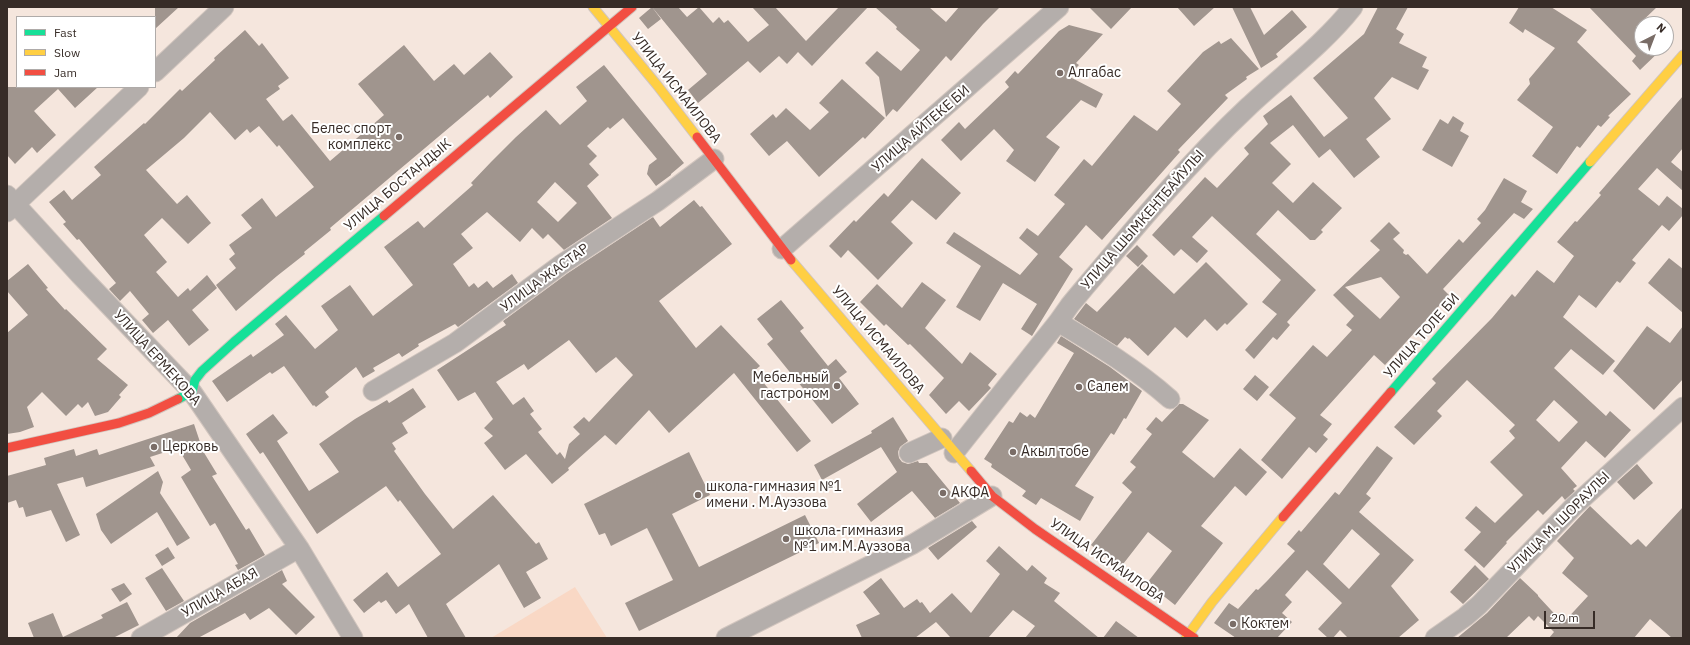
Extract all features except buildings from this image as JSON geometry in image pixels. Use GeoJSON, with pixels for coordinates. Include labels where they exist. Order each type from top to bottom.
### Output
{"type":"FeatureCollection","features":[{"type":"Feature","properties":{"kind":"street"},"geometry":{"type":"LineString","coordinates":[[156,71],[224,7]]}},
{"type":"Feature","properties":{"kind":"street","name":"УЛИЦА ИСМАИЛОВА"},"geometry":{"type":"LineString","coordinates":[[593,7],[610,26],[782,249],[992,496],[1035,529],[1190,637]]}},
{"type":"Feature","properties":{"kind":"street","name":"УЛИЦА БОСТАНДЫК"},"geometry":{"type":"LineString","coordinates":[[192,392],[195,380],[202,371],[234,342],[632,7]]}},
{"type":"Feature","properties":{"kind":"street","name":"УЛИЦА АЙТЕКЕ БИ"},"geometry":{"type":"LineString","coordinates":[[782,249],[1059,7]]}},
{"type":"Feature","properties":{"kind":"street","name":"УЛИЦА ШЫМКЕНТБАЙУЛЫ"},"geometry":{"type":"LineString","coordinates":[[954,453],[1070,305],[1196,159],[1248,106],[1299,62],[1345,18],[1353,7]]}},
{"type":"Feature","properties":{"kind":"street","name":"УЛИЦА ТОЛЕ БИ"},"geometry":{"type":"LineString","coordinates":[[1190,637],[1212,602],[1281,519],[1683,55]]}},
{"type":"Feature","properties":{"kind":"street"},"geometry":{"type":"LineString","coordinates":[[10,203],[138,88]]}},
{"type":"Feature","properties":{"kind":"street","name":"УЛИЦА ЖАСТАР"},"geometry":{"type":"LineString","coordinates":[[373,391],[455,343],[562,264],[658,201],[714,160]]}},
{"type":"Feature","properties":{"kind":"street","name":"УЛИЦА ЕРМЕКОВА"},"geometry":{"type":"LineString","coordinates":[[10,203],[192,392],[299,548],[351,637]]}},
{"type":"Feature","properties":{"kind":"street"},"geometry":{"type":"LineString","coordinates":[[1058,322],[1130,367],[1170,399]]}},
{"type":"Feature","properties":{"kind":"street"},"geometry":{"type":"LineString","coordinates":[[7,448],[119,423],[149,413],[192,392]]}},
{"type":"Feature","properties":{"kind":"street","name":"УЛИЦА М. ШОРАУЛЫ"},"geometry":{"type":"LineString","coordinates":[[1435,638],[1465,617],[1479,605],[1574,506],[1683,407]]}},
{"type":"Feature","properties":{"kind":"street"},"geometry":{"type":"LineString","coordinates":[[909,453],[942,438]]}},
{"type":"Feature","properties":{"kind":"street"},"geometry":{"type":"LineString","coordinates":[[726,638],[913,544],[992,496]]}},
{"type":"Feature","properties":{"kind":"street","name":"УЛИЦА АБАЯ"},"geometry":{"type":"LineString","coordinates":[[141,638],[299,548]]}},
{"type":"Feature","properties":{"kind":"shaded area"},"geometry":{"type":"Polygon","coordinates":[[[575,587],[607,638],[491,638],[575,587]]]}},
{"type":"Feature","properties":{"kind":"traffic: fast"},"geometry":{"type":"LineString","coordinates":[[1391,392],[1590,162]]}},
{"type":"Feature","properties":{"kind":"traffic: fast"},"geometry":{"type":"LineString","coordinates":[[178,399],[192,392],[195,380],[202,371],[234,342],[384,216]]}},
{"type":"Feature","properties":{"kind":"traffic: slow"},"geometry":{"type":"LineString","coordinates":[[593,7],[657,85],[697,137]]}},
{"type":"Feature","properties":{"kind":"traffic: slow"},"geometry":{"type":"LineString","coordinates":[[1590,162],[1683,55]]}},
{"type":"Feature","properties":{"kind":"traffic: slow"},"geometry":{"type":"LineString","coordinates":[[791,260],[971,471]]}},
{"type":"Feature","properties":{"kind":"traffic: slow"},"geometry":{"type":"LineString","coordinates":[[1186,638],[1212,602],[1283,517]]}},
{"type":"Feature","properties":{"kind":"traffic: jam"},"geometry":{"type":"LineString","coordinates":[[384,216],[632,7]]}},
{"type":"Feature","properties":{"kind":"traffic: jam"},"geometry":{"type":"LineString","coordinates":[[697,137],[791,260]]}},
{"type":"Feature","properties":{"kind":"traffic: jam"},"geometry":{"type":"LineString","coordinates":[[1283,517],[1391,392]]}},
{"type":"Feature","properties":{"kind":"traffic: jam"},"geometry":{"type":"LineString","coordinates":[[7,448],[119,423],[149,413],[178,399]]}},
{"type":"Feature","properties":{"kind":"traffic: jam"},"geometry":{"type":"LineString","coordinates":[[971,471],[992,496],[1035,529],[1194,638]]}},
{"type":"Feature","properties":{"kind":"place","name":"Алгабас"},"geometry":{"type":"Point","coordinates":[1060,73]}},
{"type":"Feature","properties":{"kind":"place","name":"Белес спорт комплекс"},"geometry":{"type":"Point","coordinates":[399,137]}},
{"type":"Feature","properties":{"kind":"place","name":"Мебельный гастроном"},"geometry":{"type":"Point","coordinates":[837,386]}},
{"type":"Feature","properties":{"kind":"place","name":"Салем"},"geometry":{"type":"Point","coordinates":[1079,387]}},
{"type":"Feature","properties":{"kind":"place","name":"Церковь"},"geometry":{"type":"Point","coordinates":[154,447]}},
{"type":"Feature","properties":{"kind":"place","name":"Акыл тобе"},"geometry":{"type":"Point","coordinates":[1013,452]}},
{"type":"Feature","properties":{"kind":"place","name":"АКФА"},"geometry":{"type":"Point","coordinates":[943,493]}},
{"type":"Feature","properties":{"kind":"place","name":"школа-гимназия №1 имени . М.Ауэзова"},"geometry":{"type":"Point","coordinates":[698,495]}},
{"type":"Feature","properties":{"kind":"place","name":"школа-гимназия №1 им.М.Ауэзова"},"geometry":{"type":"Point","coordinates":[786,539]}},
{"type":"Feature","properties":{"kind":"place","name":"Коктем"},"geometry":{"type":"Point","coordinates":[1233,624]}}]}
